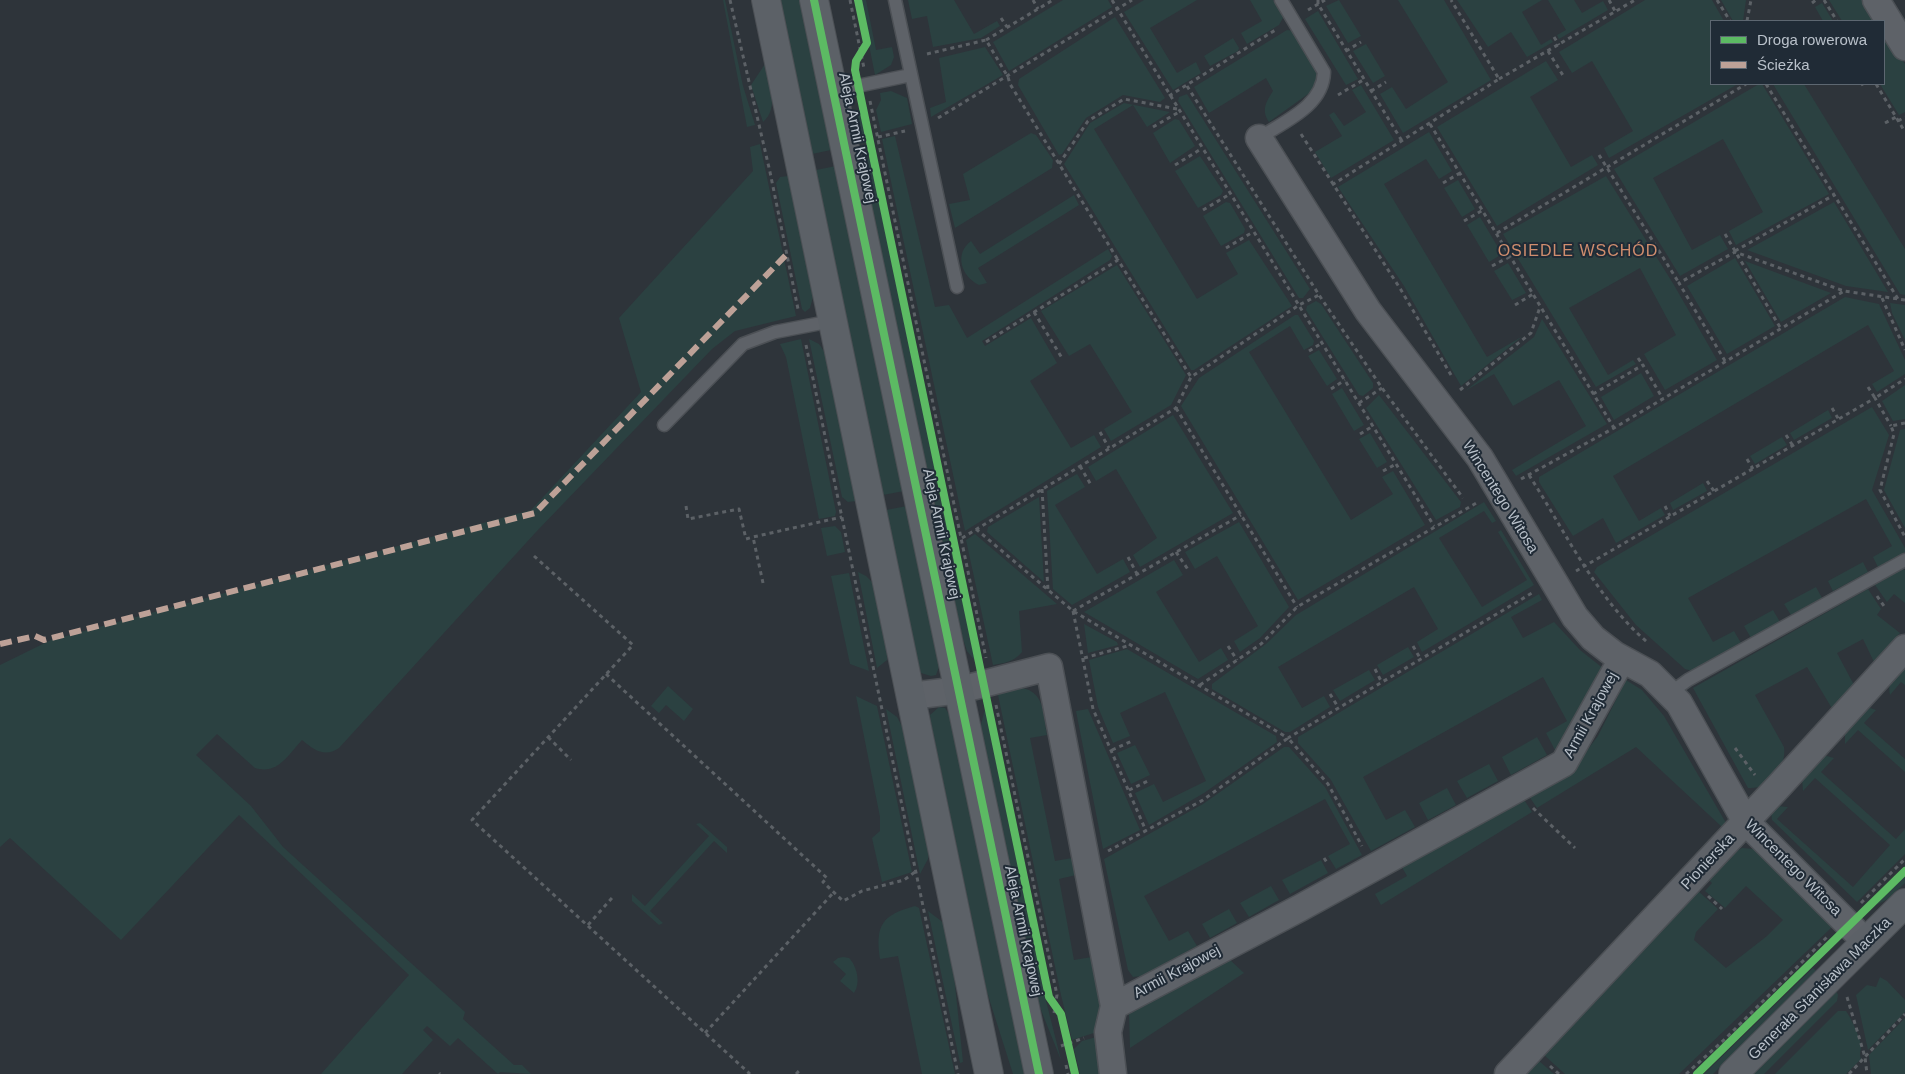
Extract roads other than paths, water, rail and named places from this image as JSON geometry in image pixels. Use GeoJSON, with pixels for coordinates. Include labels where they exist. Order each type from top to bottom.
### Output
{"type":"FeatureCollection","features":[{"type":"Feature","properties":{"kind":"street"},"geometry":{"type":"LineString","coordinates":[[766,0],[989,1074]]}},
{"type":"Feature","properties":{"kind":"street","name":"Aleja Armii Krajowej"},"geometry":{"type":"LineString","coordinates":[[814,0],[853,86],[978,685],[1039,1074]]}},
{"type":"Feature","properties":{"kind":"street"},"geometry":{"type":"LineString","coordinates":[[1876,0],[1905,47]]}},
{"type":"Feature","properties":{"kind":"street","name":"Wincentego Witosa"},"geometry":{"type":"LineString","coordinates":[[1259,138],[1368,311],[1480,458],[1575,617],[1593,638],[1622,659],[1650,674],[1679,703],[1746,822],[1854,929]]}},
{"type":"Feature","properties":{"kind":"street","name":"Pionierska"},"geometry":{"type":"LineString","coordinates":[[1508,1074],[1746,822],[1905,648]]}},
{"type":"Feature","properties":{"kind":"street","name":"Armii Krajowej"},"geometry":{"type":"LineString","coordinates":[[911,696],[978,685],[1049,667],[1114,1006],[1564,763],[1622,659]]}},
{"type":"Feature","properties":{"kind":"street","name":"Generała Stanisława Maczka"},"geometry":{"type":"LineString","coordinates":[[1734,1074],[1820,963],[1854,929],[1905,902]]}},
{"type":"Feature","properties":{"kind":"street"},"geometry":{"type":"LineString","coordinates":[[1113,1074],[1108,1032],[1114,1006]]}},
{"type":"Feature","properties":{"kind":"lane"},"geometry":{"type":"LineString","coordinates":[[895,0],[957,287]]}},
{"type":"Feature","properties":{"kind":"lane","name":"Wincentego Witosa"},"geometry":{"type":"LineString","coordinates":[[1259,138],[1306,108],[1318,95],[1324,82],[1324,72],[1282,0]]}},
{"type":"Feature","properties":{"kind":"lane"},"geometry":{"type":"LineString","coordinates":[[853,86],[911,75]]}},
{"type":"Feature","properties":{"kind":"lane"},"geometry":{"type":"LineString","coordinates":[[664,425],[743,344],[775,332],[832,321]]}},
{"type":"Feature","properties":{"kind":"lane"},"geometry":{"type":"LineString","coordinates":[[1670,693],[1688,680],[1905,560]]}},
{"type":"Feature","properties":{"kind":"district","name":"OSIEDLE WSCHÓD"},"geometry":{"type":"Point","coordinates":[1578,252]}}]}
